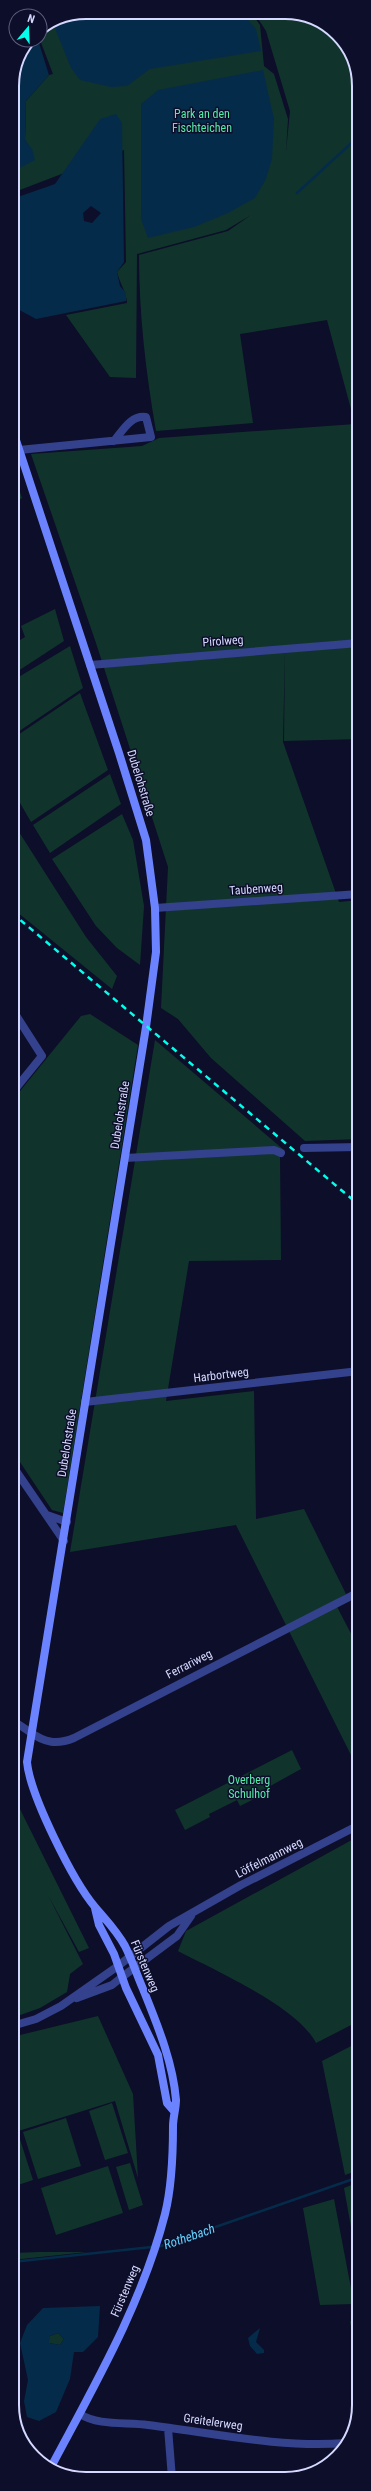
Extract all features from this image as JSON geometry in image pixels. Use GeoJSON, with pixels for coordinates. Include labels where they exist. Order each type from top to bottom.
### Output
{"type":"FeatureCollection","features":[{"type":"Feature","properties":{"kind":"main road","name":"Dubelohstraße"},"geometry":{"type":"LineString","coordinates":[[19,450],[146,840],[156,908],[156,952],[153,978],[126,1158],[85,1402],[64,1541],[30,1732]]}},
{"type":"Feature","properties":{"kind":"main road","name":"Fürstenweg"},"geometry":{"type":"LineString","coordinates":[[30,1732],[27,1752],[28,1775],[51,1829],[79,1883],[95,1907],[109,1921],[130,1958],[156,2023],[169,2063],[176,2101],[174,2111],[170,2180],[165,2213],[158,2237],[135,2300],[80,2414],[54,2464]]}},
{"type":"Feature","properties":{"kind":"main road","name":"Fürstenweg"},"geometry":{"type":"LineString","coordinates":[[95,1907],[99,1925],[158,2055],[167,2103],[174,2111]]}},
{"type":"Feature","properties":{"kind":"street"},"geometry":{"type":"LineString","coordinates":[[19,450],[114,440]]}},
{"type":"Feature","properties":{"kind":"street","name":"Pirolweg"},"geometry":{"type":"LineString","coordinates":[[90,665],[352,644]]}},
{"type":"Feature","properties":{"kind":"street","name":"Taubenweg"},"geometry":{"type":"LineString","coordinates":[[156,908],[352,894]]}},
{"type":"Feature","properties":{"kind":"street"},"geometry":{"type":"LineString","coordinates":[[19,1020],[42,1056],[19,1084]]}},
{"type":"Feature","properties":{"kind":"street"},"geometry":{"type":"LineString","coordinates":[[304,1148],[352,1147]]}},
{"type":"Feature","properties":{"kind":"street","name":"Dubelohstraße"},"geometry":{"type":"LineString","coordinates":[[126,1158],[274,1150],[282,1153]]}},
{"type":"Feature","properties":{"kind":"street","name":"Harbortweg"},"geometry":{"type":"LineString","coordinates":[[85,1402],[352,1371]]}},
{"type":"Feature","properties":{"kind":"street"},"geometry":{"type":"LineString","coordinates":[[19,1475],[64,1541]]}},
{"type":"Feature","properties":{"kind":"street"},"geometry":{"type":"LineString","coordinates":[[47,1515],[67,1522]]}},
{"type":"Feature","properties":{"kind":"street","name":"Ferrariweg"},"geometry":{"type":"LineString","coordinates":[[19,1725],[41,1740],[55,1743],[74,1738],[352,1596]]}},
{"type":"Feature","properties":{"kind":"street","name":"Löffelmannweg"},"geometry":{"type":"LineString","coordinates":[[72,1999],[89,1985],[130,1958],[169,1926],[191,1915],[241,1885],[352,1829]]}},
{"type":"Feature","properties":{"kind":"street","name":"Löffelmannweg"},"geometry":{"type":"LineString","coordinates":[[72,1999],[112,1985],[177,1936],[191,1915]]}},
{"type":"Feature","properties":{"kind":"street"},"geometry":{"type":"LineString","coordinates":[[19,2024],[50,2013],[72,1999]]}},
{"type":"Feature","properties":{"kind":"street","name":"Greitelerweg"},"geometry":{"type":"LineString","coordinates":[[80,2414],[91,2420],[295,2443],[340,2443]]}},
{"type":"Feature","properties":{"kind":"street"},"geometry":{"type":"LineString","coordinates":[[168,2428],[172,2472]]}},
{"type":"Feature","properties":{"kind":"green space","name":"Park an den Fischteichen"},"geometry":{"type":"Polygon","coordinates":[[[256,19],[260,25],[264,66],[274,74],[288,119],[286,152],[290,111],[266,31],[258,19],[303,21],[319,28],[335,42],[347,60],[352,81],[352,413],[327,320],[240,334],[253,423],[156,431],[144,344],[140,300],[139,255],[228,231],[251,215],[226,230],[137,254],[136,378],[110,377],[66,315],[127,303],[117,272],[126,262],[124,150],[19,190],[19,155],[30,148],[25,140],[26,101],[49,75],[53,74],[43,48],[48,48],[48,31],[60,24],[73,20],[256,19]]]}},
{"type":"Feature","properties":{"kind":"green space"},"geometry":{"type":"Polygon","coordinates":[[[352,424],[352,739],[284,741],[285,647],[283,742],[339,902],[352,901],[352,1139],[305,1141],[211,1058],[178,1019],[161,1008],[168,867],[96,643],[31,454],[142,446],[159,438],[352,424]]]}},
{"type":"Feature","properties":{"kind":"green space"},"geometry":{"type":"Polygon","coordinates":[[[19,489],[22,498],[19,500],[19,489]]]}},
{"type":"Feature","properties":{"kind":"green space"},"geometry":{"type":"Polygon","coordinates":[[[55,609],[64,641],[19,670],[19,641],[25,637],[21,626],[55,609]]]}},
{"type":"Feature","properties":{"kind":"green space"},"geometry":{"type":"Polygon","coordinates":[[[70,646],[83,688],[19,731],[19,677],[70,646]]]}},
{"type":"Feature","properties":{"kind":"green space"},"geometry":{"type":"Polygon","coordinates":[[[80,693],[108,770],[31,822],[19,801],[19,734],[80,693]]]}},
{"type":"Feature","properties":{"kind":"green space"},"geometry":{"type":"Polygon","coordinates":[[[110,774],[121,804],[50,853],[33,825],[110,774]]]}},
{"type":"Feature","properties":{"kind":"green space"},"geometry":{"type":"Polygon","coordinates":[[[122,814],[133,840],[144,906],[140,965],[117,948],[96,926],[52,859],[122,814]]]}},
{"type":"Feature","properties":{"kind":"green space"},"geometry":{"type":"Polygon","coordinates":[[[19,832],[86,937],[117,976],[112,989],[19,914],[19,832]]]}},
{"type":"Feature","properties":{"kind":"green space"},"geometry":{"type":"Polygon","coordinates":[[[90,1014],[138,1045],[63,1513],[52,1510],[19,1460],[19,1092],[81,1016],[90,1014]]]}},
{"type":"Feature","properties":{"kind":"green space"},"geometry":{"type":"Polygon","coordinates":[[[155,1040],[284,1150],[280,1155],[281,1260],[189,1261],[166,1401],[254,1391],[256,1519],[304,1509],[346,1594],[334,1601],[352,1636],[352,1757],[236,1525],[70,1552],[155,1040]]]}},
{"type":"Feature","properties":{"kind":"green space","name":"Overberg Schulhof"},"geometry":{"type":"Polygon","coordinates":[[[292,1750],[301,1769],[263,1790],[264,1794],[240,1806],[237,1800],[209,1814],[210,1817],[185,1830],[175,1810],[292,1750]]]}},
{"type":"Feature","properties":{"kind":"green space"},"geometry":{"type":"Polygon","coordinates":[[[19,1807],[89,1948],[79,1952],[48,1895],[83,1964],[70,1974],[67,1992],[40,2008],[19,2016],[19,1807]]]}},
{"type":"Feature","properties":{"kind":"green space"},"geometry":{"type":"Polygon","coordinates":[[[352,1840],[352,2025],[316,2043],[306,2029],[292,2016],[274,2003],[233,1979],[178,1951],[186,1931],[352,1840]]]}},
{"type":"Feature","properties":{"kind":"green space"},"geometry":{"type":"Polygon","coordinates":[[[98,2016],[133,2094],[138,2178],[115,2101],[19,2131],[19,2035],[98,2016]]]}},
{"type":"Feature","properties":{"kind":"green space"},"geometry":{"type":"Polygon","coordinates":[[[352,2046],[352,2172],[345,2175],[322,2061],[352,2046]]]}},
{"type":"Feature","properties":{"kind":"green space"},"geometry":{"type":"Polygon","coordinates":[[[112,2103],[128,2153],[105,2160],[89,2111],[112,2103]]]}},
{"type":"Feature","properties":{"kind":"green space"},"geometry":{"type":"Polygon","coordinates":[[[66,2118],[81,2166],[38,2179],[23,2132],[66,2118]]]}},
{"type":"Feature","properties":{"kind":"green space"},"geometry":{"type":"Polygon","coordinates":[[[19,2136],[33,2180],[19,2185],[19,2136]]]}},
{"type":"Feature","properties":{"kind":"green space"},"geometry":{"type":"Polygon","coordinates":[[[130,2163],[143,2205],[129,2210],[116,2167],[130,2163]]]}},
{"type":"Feature","properties":{"kind":"green space"},"geometry":{"type":"Polygon","coordinates":[[[108,2166],[123,2213],[56,2235],[41,2188],[108,2166]]]}},
{"type":"Feature","properties":{"kind":"green space"},"geometry":{"type":"Polygon","coordinates":[[[352,2185],[352,2233],[344,2188],[352,2185]]]}},
{"type":"Feature","properties":{"kind":"green space"},"geometry":{"type":"Polygon","coordinates":[[[334,2199],[352,2294],[352,2304],[320,2305],[303,2208],[334,2199]]]}},
{"type":"Feature","properties":{"kind":"green space"},"geometry":{"type":"Polygon","coordinates":[[[40,2252],[87,2252],[19,2259],[19,2253],[40,2252]]]}},
{"type":"Feature","properties":{"kind":"green space"},"geometry":{"type":"Polygon","coordinates":[[[350,2321],[352,2321],[352,2333],[350,2321]]]}},
{"type":"Feature","properties":{"kind":"green space"},"geometry":{"type":"Polygon","coordinates":[[[58,2333],[64,2339],[60,2345],[49,2343],[48,2340],[50,2336],[58,2333]]]}},
{"type":"Feature","properties":{"kind":"water"},"geometry":{"type":"Polygon","coordinates":[[[247,19],[256,29],[261,51],[150,69],[127,86],[111,87],[80,80],[71,68],[54,27],[73,20],[247,19]]]}},
{"type":"Feature","properties":{"kind":"water"},"geometry":{"type":"Polygon","coordinates":[[[41,48],[49,75],[26,101],[25,140],[32,149],[35,160],[19,168],[20,73],[24,60],[30,49],[41,48]]]}},
{"type":"Feature","properties":{"kind":"water"},"geometry":{"type":"Polygon","coordinates":[[[263,70],[274,119],[272,159],[266,179],[255,198],[228,213],[194,227],[148,238],[141,219],[141,104],[158,90],[263,70]]]}},
{"type":"Feature","properties":{"kind":"water"},"geometry":{"type":"Polygon","coordinates":[[[116,114],[122,123],[124,262],[117,272],[120,286],[126,293],[126,301],[36,319],[19,310],[19,197],[55,184],[100,119],[116,114]],[[91,206],[83,213],[84,221],[92,223],[101,213],[91,206]]]}},
{"type":"Feature","properties":{"kind":"water"},"geometry":{"type":"Polygon","coordinates":[[[100,2306],[98,2337],[83,2352],[74,2352],[70,2379],[56,2412],[39,2421],[27,2417],[24,2401],[28,2380],[20,2343],[27,2325],[43,2308],[100,2306]],[[58,2333],[50,2336],[49,2343],[60,2345],[64,2339],[58,2333]]]}},
{"type":"Feature","properties":{"kind":"water"},"geometry":{"type":"Polygon","coordinates":[[[260,2328],[256,2342],[264,2350],[264,2353],[257,2354],[250,2346],[248,2338],[260,2328]]]}},
{"type":"Feature","properties":{"kind":"waterway"},"geometry":{"type":"LineString","coordinates":[[297,193],[352,142]]}},
{"type":"Feature","properties":{"kind":"waterway","name":"Rothebach"},"geometry":{"type":"LineString","coordinates":[[19,2261],[161,2246],[352,2179]]}},
{"type":"Feature","properties":{"kind":"railway"},"geometry":{"type":"LineString","coordinates":[[19,919],[352,1199]]}}]}
